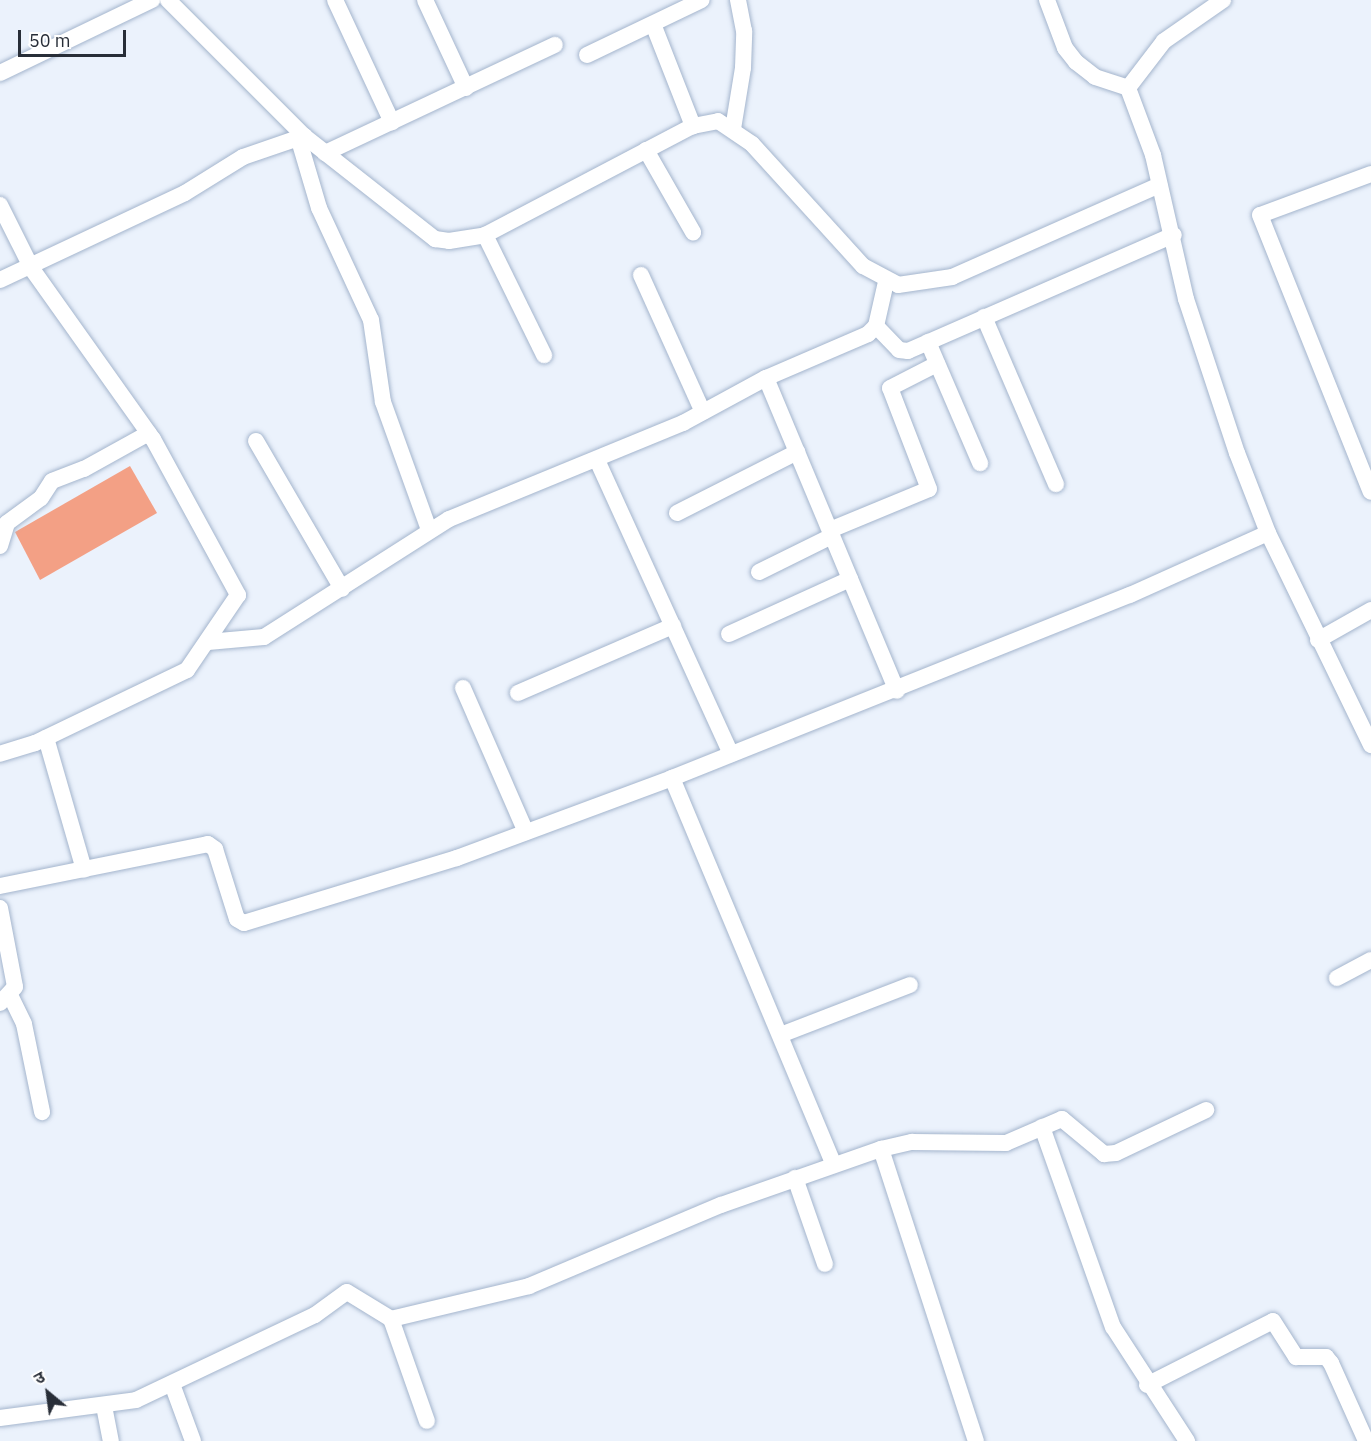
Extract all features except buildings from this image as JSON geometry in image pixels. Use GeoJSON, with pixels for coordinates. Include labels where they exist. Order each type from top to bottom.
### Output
{"type":"FeatureCollection","features":[{"type":"Feature","properties":{"kind":"street"},"geometry":{"type":"LineString","coordinates":[[0,73],[152,0]]}},
{"type":"Feature","properties":{"kind":"street"},"geometry":{"type":"LineString","coordinates":[[168,0],[301,136],[435,238],[462,242],[485,235],[693,126],[718,121],[733,129],[862,266],[886,282],[911,285],[952,277],[1160,185]]}},
{"type":"Feature","properties":{"kind":"street"},"geometry":{"type":"LineString","coordinates":[[336,0],[392,122]]}},
{"type":"Feature","properties":{"kind":"street"},"geometry":{"type":"LineString","coordinates":[[425,0],[466,88]]}},
{"type":"Feature","properties":{"kind":"street"},"geometry":{"type":"LineString","coordinates":[[587,55],[702,0]]}},
{"type":"Feature","properties":{"kind":"street"},"geometry":{"type":"LineString","coordinates":[[733,129],[743,68],[744,31],[738,0]]}},
{"type":"Feature","properties":{"kind":"street"},"geometry":{"type":"LineString","coordinates":[[1047,0],[1065,48],[1076,62],[1095,77],[1128,88]]}},
{"type":"Feature","properties":{"kind":"street"},"geometry":{"type":"LineString","coordinates":[[1128,88],[1164,41],[1223,0]]}},
{"type":"Feature","properties":{"kind":"street"},"geometry":{"type":"LineString","coordinates":[[653,24],[693,126]]}},
{"type":"Feature","properties":{"kind":"street"},"geometry":{"type":"LineString","coordinates":[[325,153],[555,45]]}},
{"type":"Feature","properties":{"kind":"street"},"geometry":{"type":"LineString","coordinates":[[1128,88],[1160,185],[1174,236],[1186,299],[1268,532],[1318,640],[1371,745]]}},
{"type":"Feature","properties":{"kind":"street"},"geometry":{"type":"LineString","coordinates":[[0,280],[32,269],[184,194],[243,157],[301,136]]}},
{"type":"Feature","properties":{"kind":"street"},"geometry":{"type":"LineString","coordinates":[[301,136],[319,208],[371,320],[383,402],[429,530]]}},
{"type":"Feature","properties":{"kind":"street"},"geometry":{"type":"LineString","coordinates":[[646,150],[693,232]]}},
{"type":"Feature","properties":{"kind":"street"},"geometry":{"type":"LineString","coordinates":[[1371,174],[1260,215],[1371,492]]}},
{"type":"Feature","properties":{"kind":"street"},"geometry":{"type":"LineString","coordinates":[[0,205],[32,269],[149,433],[236,588],[236,600],[187,670],[46,738],[0,754]]}},
{"type":"Feature","properties":{"kind":"street"},"geometry":{"type":"LineString","coordinates":[[485,235],[543,355]]}},
{"type":"Feature","properties":{"kind":"street"},"geometry":{"type":"LineString","coordinates":[[876,326],[899,350],[928,342],[1174,236]]}},
{"type":"Feature","properties":{"kind":"street"},"geometry":{"type":"LineString","coordinates":[[641,275],[703,412]]}},
{"type":"Feature","properties":{"kind":"street"},"geometry":{"type":"LineString","coordinates":[[208,642],[264,637],[342,589],[429,530],[597,460],[703,412],[766,378],[868,334],[876,326],[886,282]]}},
{"type":"Feature","properties":{"kind":"street"},"geometry":{"type":"LineString","coordinates":[[984,317],[1056,484]]}},
{"type":"Feature","properties":{"kind":"street"},"geometry":{"type":"LineString","coordinates":[[928,342],[980,463]]}},
{"type":"Feature","properties":{"kind":"street"},"geometry":{"type":"LineString","coordinates":[[759,572],[831,533],[929,489],[890,388],[937,364]]}},
{"type":"Feature","properties":{"kind":"street"},"geometry":{"type":"LineString","coordinates":[[766,378],[897,691]]}},
{"type":"Feature","properties":{"kind":"street"},"geometry":{"type":"LineString","coordinates":[[0,546],[8,523],[40,498],[52,481],[84,469],[149,433]]}},
{"type":"Feature","properties":{"kind":"street"},"geometry":{"type":"LineString","coordinates":[[256,441],[342,589]]}},
{"type":"Feature","properties":{"kind":"street"},"geometry":{"type":"LineString","coordinates":[[677,513],[797,452]]}},
{"type":"Feature","properties":{"kind":"street"},"geometry":{"type":"LineString","coordinates":[[597,460],[732,754]]}},
{"type":"Feature","properties":{"kind":"street"},"geometry":{"type":"LineString","coordinates":[[0,886],[212,844],[237,919],[244,923],[526,832],[672,778],[897,691],[1268,532]]}},
{"type":"Feature","properties":{"kind":"street"},"geometry":{"type":"LineString","coordinates":[[729,634],[850,579]]}},
{"type":"Feature","properties":{"kind":"street"},"geometry":{"type":"LineString","coordinates":[[1318,640],[1371,610]]}},
{"type":"Feature","properties":{"kind":"street"},"geometry":{"type":"LineString","coordinates":[[518,693],[673,626]]}},
{"type":"Feature","properties":{"kind":"street"},"geometry":{"type":"LineString","coordinates":[[463,688],[526,832]]}},
{"type":"Feature","properties":{"kind":"street"},"geometry":{"type":"LineString","coordinates":[[46,738],[84,870]]}},
{"type":"Feature","properties":{"kind":"street"},"geometry":{"type":"LineString","coordinates":[[672,778],[783,1034],[833,1162]]}},
{"type":"Feature","properties":{"kind":"street"},"geometry":{"type":"LineString","coordinates":[[0,908],[15,987],[5,999],[24,1024],[42,1112]]}},
{"type":"Feature","properties":{"kind":"street"},"geometry":{"type":"LineString","coordinates":[[1337,978],[1371,960]]}},
{"type":"Feature","properties":{"kind":"street"},"geometry":{"type":"LineString","coordinates":[[783,1034],[910,985]]}},
{"type":"Feature","properties":{"kind":"street"},"geometry":{"type":"LineString","coordinates":[[392,1319],[529,1286],[833,1162],[881,1149],[912,1142],[1006,1143],[1062,1119],[1104,1154],[1116,1153],[1206,1110]]}},
{"type":"Feature","properties":{"kind":"street"},"geometry":{"type":"LineString","coordinates":[[1042,1127],[1099,1293],[1147,1385],[1187,1441]]}},
{"type":"Feature","properties":{"kind":"street"},"geometry":{"type":"LineString","coordinates":[[881,1149],[976,1441]]}},
{"type":"Feature","properties":{"kind":"street"},"geometry":{"type":"LineString","coordinates":[[795,1178],[825,1264]]}},
{"type":"Feature","properties":{"kind":"street"},"geometry":{"type":"LineString","coordinates":[[0,1418],[104,1406],[172,1384],[315,1316],[347,1292],[392,1319],[427,1421]]}},
{"type":"Feature","properties":{"kind":"street"},"geometry":{"type":"LineString","coordinates":[[1147,1385],[1273,1321],[1296,1357],[1326,1357],[1331,1363],[1366,1441]]}},
{"type":"Feature","properties":{"kind":"street"},"geometry":{"type":"LineString","coordinates":[[172,1384],[193,1441]]}},
{"type":"Feature","properties":{"kind":"street"},"geometry":{"type":"LineString","coordinates":[[104,1406],[111,1441]]}}]}
